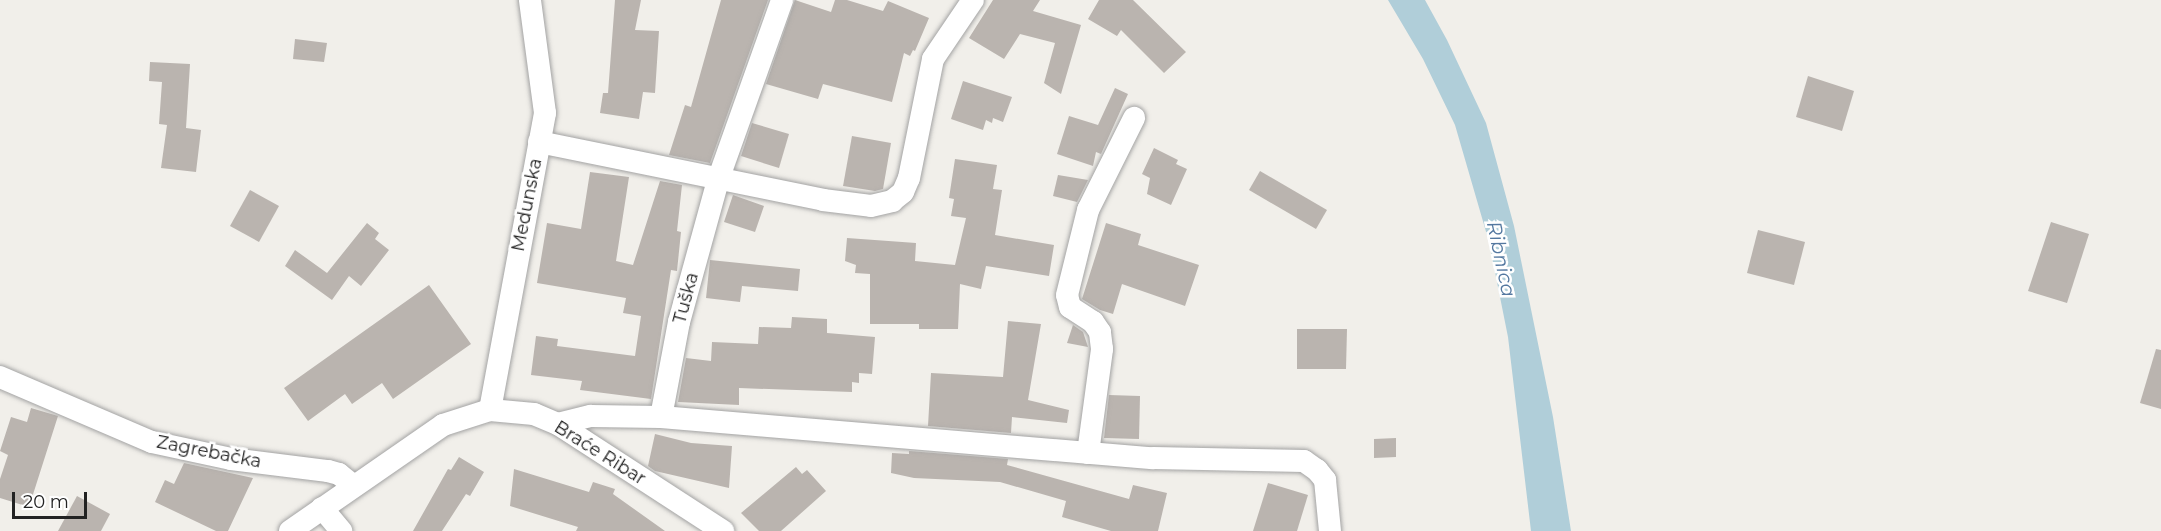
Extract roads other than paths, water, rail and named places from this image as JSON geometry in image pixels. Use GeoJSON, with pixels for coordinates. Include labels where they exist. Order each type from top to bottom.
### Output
{"type":"FeatureCollection","features":[{"type":"Feature","properties":{"kind":"street","name":"Medunska"},"geometry":{"type":"LineString","coordinates":[[490,410],[544,113],[530,0]]}},
{"type":"Feature","properties":{"kind":"street","name":"Tuška"},"geometry":{"type":"LineString","coordinates":[[661,417],[679,322],[718,180],[782,0]]}},
{"type":"Feature","properties":{"kind":"street"},"geometry":{"type":"LineString","coordinates":[[539,142],[823,200],[871,206],[892,201],[903,192],[909,178],[933,60],[973,0]]}},
{"type":"Feature","properties":{"kind":"street"},"geometry":{"type":"LineString","coordinates":[[1088,453],[1101,349],[1100,332],[1093,322],[1070,307],[1067,295],[1088,210],[1134,118]]}},
{"type":"Feature","properties":{"kind":"street","name":"Zagrebačka"},"geometry":{"type":"LineString","coordinates":[[0,377],[152,442],[231,459],[328,471],[339,474],[354,486]]}},
{"type":"Feature","properties":{"kind":"street","name":"Braće Ribar"},"geometry":{"type":"LineString","coordinates":[[290,531],[436,430],[466,416],[490,410],[534,414],[558,424],[723,531]]}},
{"type":"Feature","properties":{"kind":"street"},"geometry":{"type":"LineString","coordinates":[[558,424],[591,416],[661,417],[1153,458],[1304,461],[1317,470],[1324,480],[1330,531]]}},
{"type":"Feature","properties":{"kind":"street"},"geometry":{"type":"LineString","coordinates":[[322,508],[341,531]]}},
{"type":"Feature","properties":{"kind":"water","name":"Ribnica"},"geometry":{"type":"Polygon","coordinates":[[[1388,0],[1425,0],[1447,40],[1486,123],[1514,226],[1553,417],[1571,531],[1531,531],[1508,337],[1489,242],[1455,125],[1423,59],[1388,0]]]}}]}
